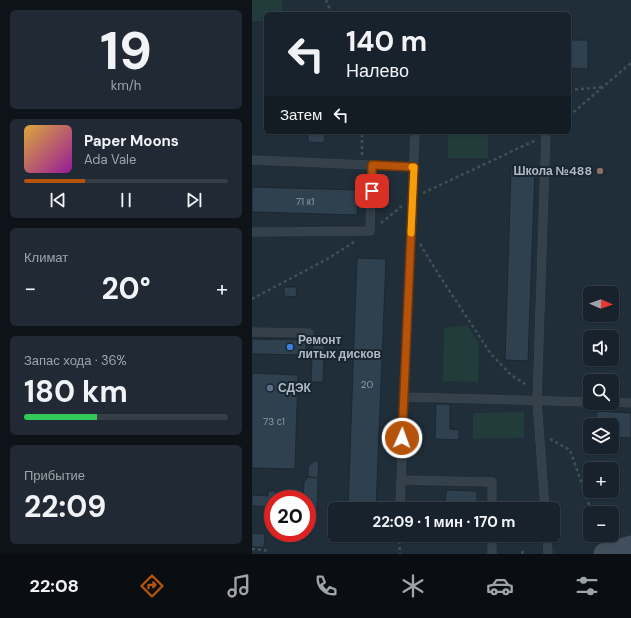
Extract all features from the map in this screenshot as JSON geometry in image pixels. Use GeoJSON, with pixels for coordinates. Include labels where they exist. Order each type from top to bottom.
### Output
{"type":"FeatureCollection","features":[{"type":"Feature","properties":{"kind":"main road"},"geometry":{"type":"LineString","coordinates":[[606,554],[631,547]]}},
{"type":"Feature","properties":{"kind":"lane"},"geometry":{"type":"LineString","coordinates":[[400,502],[415,134]]}},
{"type":"Feature","properties":{"kind":"lane"},"geometry":{"type":"LineString","coordinates":[[545,502],[537,401],[546,134]]}},
{"type":"Feature","properties":{"kind":"lane"},"geometry":{"type":"LineString","coordinates":[[252,160],[414,167]]}},
{"type":"Feature","properties":{"kind":"lane"},"geometry":{"type":"LineString","coordinates":[[252,232],[370,231],[372,165]]}},
{"type":"Feature","properties":{"kind":"lane"},"geometry":{"type":"LineString","coordinates":[[252,332],[309,333]]}},
{"type":"Feature","properties":{"kind":"lane"},"geometry":{"type":"LineString","coordinates":[[404,397],[583,402]]}},
{"type":"Feature","properties":{"kind":"lane"},"geometry":{"type":"LineString","coordinates":[[619,402],[631,403]]}},
{"type":"Feature","properties":{"kind":"lane"},"geometry":{"type":"LineString","coordinates":[[401,480],[492,482],[492,502]]}},
{"type":"Feature","properties":{"kind":"lane"},"geometry":{"type":"LineString","coordinates":[[492,542],[492,554]]}},
{"type":"Feature","properties":{"kind":"lane"},"geometry":{"type":"LineString","coordinates":[[547,542],[548,554]]}},
{"type":"Feature","properties":{"kind":"path"},"geometry":{"type":"LineString","coordinates":[[326,0],[331,12]]}},
{"type":"Feature","properties":{"kind":"path"},"geometry":{"type":"LineString","coordinates":[[571,114],[631,63]]}},
{"type":"Feature","properties":{"kind":"path"},"geometry":{"type":"LineString","coordinates":[[571,90],[604,86]]}},
{"type":"Feature","properties":{"kind":"path"},"geometry":{"type":"LineString","coordinates":[[362,134],[362,165]]}},
{"type":"Feature","properties":{"kind":"path"},"geometry":{"type":"LineString","coordinates":[[411,228],[439,275],[491,354],[511,375],[538,391]]}},
{"type":"Feature","properties":{"kind":"path"},"geometry":{"type":"LineString","coordinates":[[540,433],[570,450],[590,506]]}},
{"type":"Feature","properties":{"kind":"path"},"geometry":{"type":"LineString","coordinates":[[399,542],[400,554]]}},
{"type":"Feature","properties":{"kind":"path"},"geometry":{"type":"LineString","coordinates":[[252,549],[265,550],[268,554]]}},
{"type":"Feature","properties":{"kind":"green space"},"geometry":{"type":"Polygon","coordinates":[[[252,0],[282,0],[282,12],[264,12],[264,21],[252,21],[252,0]]]}},
{"type":"Feature","properties":{"kind":"green space"},"geometry":{"type":"Polygon","coordinates":[[[448,134],[488,134],[488,158],[448,158],[448,134]]]}},
{"type":"Feature","properties":{"kind":"green space"},"geometry":{"type":"Polygon","coordinates":[[[467,325],[479,343],[478,382],[443,381],[444,328],[467,325]]]}},
{"type":"Feature","properties":{"kind":"green space"},"geometry":{"type":"Polygon","coordinates":[[[524,412],[524,438],[473,439],[473,413],[524,412]]]}},
{"type":"Feature","properties":{"kind":"building"},"geometry":{"type":"Polygon","coordinates":[[[571,40],[588,40],[588,69],[571,68],[571,40]]]}},
{"type":"Feature","properties":{"kind":"building"},"geometry":{"type":"Polygon","coordinates":[[[308,134],[325,134],[324,143],[308,142],[308,134]]]}},
{"type":"Feature","properties":{"kind":"building"},"geometry":{"type":"Polygon","coordinates":[[[511,169],[535,169],[528,361],[505,360],[511,169]]]}},
{"type":"Feature","properties":{"kind":"building"},"geometry":{"type":"Polygon","coordinates":[[[252,187],[358,190],[357,215],[252,212],[252,187]]]}},
{"type":"Feature","properties":{"kind":"building"},"geometry":{"type":"Polygon","coordinates":[[[357,258],[386,259],[376,502],[348,502],[357,258]]]}},
{"type":"Feature","properties":{"kind":"building"},"geometry":{"type":"Polygon","coordinates":[[[284,287],[297,287],[296,297],[284,296],[284,287]]]}},
{"type":"Feature","properties":{"kind":"building"},"geometry":{"type":"Polygon","coordinates":[[[313,336],[324,336],[324,357],[312,357],[313,336]]]}},
{"type":"Feature","properties":{"kind":"building"},"geometry":{"type":"Polygon","coordinates":[[[252,339],[306,340],[306,355],[252,354],[252,339]]]}},
{"type":"Feature","properties":{"kind":"building"},"geometry":{"type":"Polygon","coordinates":[[[312,357],[324,357],[323,382],[311,382],[312,357]]]}},
{"type":"Feature","properties":{"kind":"building"},"geometry":{"type":"Polygon","coordinates":[[[252,373],[298,375],[295,469],[252,468],[252,373]]]}},
{"type":"Feature","properties":{"kind":"building"},"geometry":{"type":"Polygon","coordinates":[[[436,404],[450,404],[450,429],[459,430],[459,440],[435,439],[436,404]]]}},
{"type":"Feature","properties":{"kind":"building"},"geometry":{"type":"Polygon","coordinates":[[[597,411],[631,413],[631,438],[619,437],[619,418],[596,418],[597,411]]]}},
{"type":"Feature","properties":{"kind":"building"},"geometry":{"type":"Polygon","coordinates":[[[314,461],[319,461],[318,478],[308,477],[308,467],[314,461]]]}},
{"type":"Feature","properties":{"kind":"building"},"geometry":{"type":"Polygon","coordinates":[[[308,477],[318,478],[317,509],[316,490],[304,490],[304,482],[308,477]]]}},
{"type":"Feature","properties":{"kind":"building"},"geometry":{"type":"Polygon","coordinates":[[[252,488],[254,488],[253,495],[264,496],[264,507],[252,506],[252,488]]]}},
{"type":"Feature","properties":{"kind":"building"},"geometry":{"type":"Polygon","coordinates":[[[446,490],[477,491],[477,502],[445,502],[446,490]]]}},
{"type":"Feature","properties":{"kind":"building"},"geometry":{"type":"Polygon","coordinates":[[[252,533],[264,534],[264,547],[252,547],[252,533]]]}},
{"type":"Feature","properties":{"kind":"slow traffic"},"geometry":{"type":"LineString","coordinates":[[411,233],[414,167],[412,167]]}},
{"type":"Feature","properties":{"kind":"place","name":"Школа №488"},"geometry":{"type":"Point","coordinates":[600,171]}},
{"type":"Feature","properties":{"kind":"place","name":"Ремонт литых дисков"},"geometry":{"type":"Point","coordinates":[290,347]}},
{"type":"Feature","properties":{"kind":"place","name":"СДЭК"},"geometry":{"type":"Point","coordinates":[270,388]}},
{"type":"Feature","properties":{"kind":"route"},"geometry":{"type":"LineString","coordinates":[[372,191],[372,165],[414,167],[402,438]]}}]}
